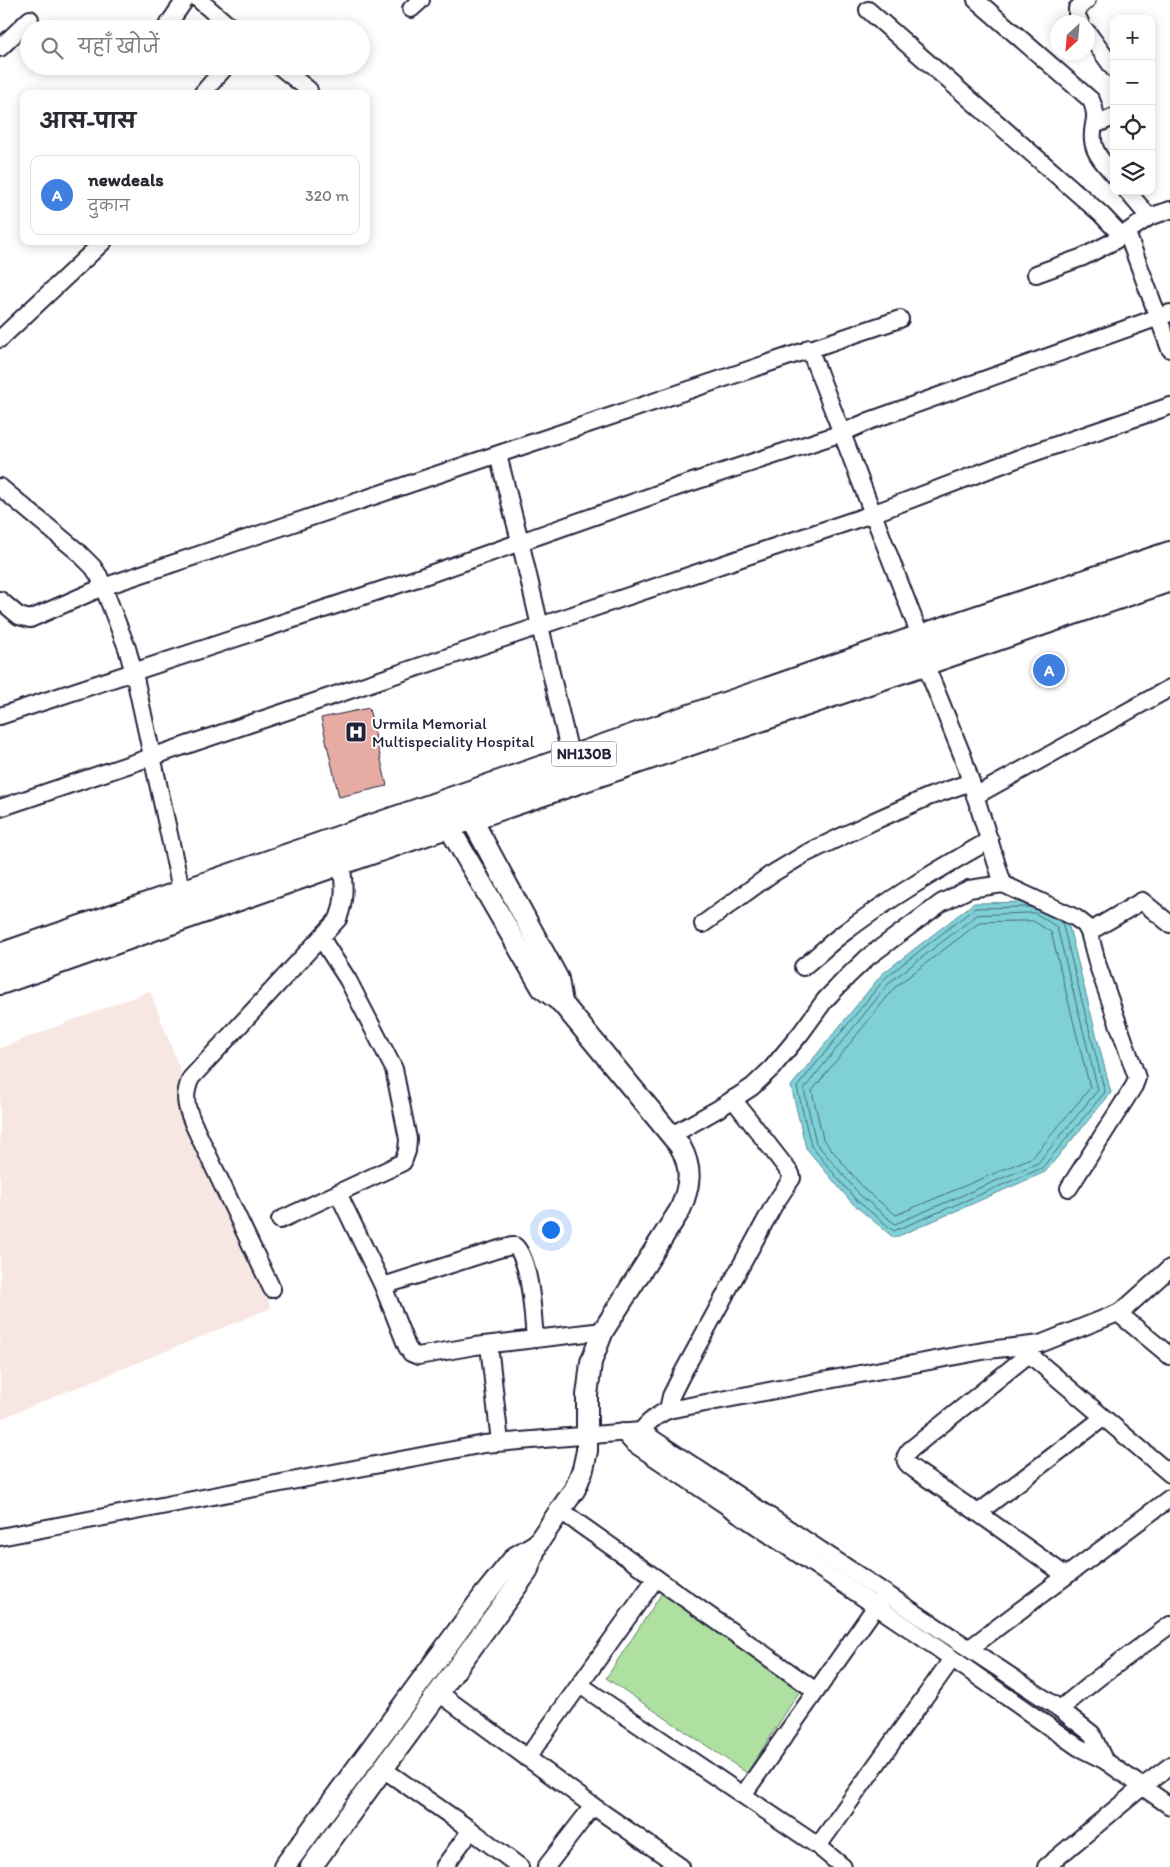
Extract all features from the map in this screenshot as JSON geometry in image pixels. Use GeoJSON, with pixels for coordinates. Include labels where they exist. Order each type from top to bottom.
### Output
{"type":"FeatureCollection","features":[{"type":"Feature","properties":{"kind":"highway","name":"NH130B"},"geometry":{"type":"LineString","coordinates":[[0,957],[182,894],[454,811],[923,649],[1170,555]]}},
{"type":"Feature","properties":{"kind":"highway","name":"NH130B"},"geometry":{"type":"LineString","coordinates":[[0,981],[341,861],[571,758],[923,649],[1170,578]]}},
{"type":"Feature","properties":{"kind":"street"},"geometry":{"type":"LineString","coordinates":[[171,20],[185,0]]}},
{"type":"Feature","properties":{"kind":"street"},"geometry":{"type":"LineString","coordinates":[[198,0],[222,20]]}},
{"type":"Feature","properties":{"kind":"street"},"geometry":{"type":"LineString","coordinates":[[976,0],[1091,100],[1096,114],[1093,140],[1097,154],[1110,170]]}},
{"type":"Feature","properties":{"kind":"street"},"geometry":{"type":"LineString","coordinates":[[868,10],[1124,234],[1164,315],[1170,349]]}},
{"type":"Feature","properties":{"kind":"street"},"geometry":{"type":"LineString","coordinates":[[0,48],[20,29]]}},
{"type":"Feature","properties":{"kind":"street"},"geometry":{"type":"LineString","coordinates":[[1095,43],[1110,64]]}},
{"type":"Feature","properties":{"kind":"street"},"geometry":{"type":"LineString","coordinates":[[205,90],[218,75]]}},
{"type":"Feature","properties":{"kind":"street"},"geometry":{"type":"LineString","coordinates":[[290,75],[308,90]]}},
{"type":"Feature","properties":{"kind":"street"},"geometry":{"type":"LineString","coordinates":[[1095,125],[1110,119]]}},
{"type":"Feature","properties":{"kind":"street"},"geometry":{"type":"LineString","coordinates":[[1130,195],[1148,217]]}},
{"type":"Feature","properties":{"kind":"street"},"geometry":{"type":"LineString","coordinates":[[1036,274],[1083,257],[1124,234],[1148,217],[1170,210]]}},
{"type":"Feature","properties":{"kind":"street"},"geometry":{"type":"LineString","coordinates":[[0,339],[100,245]]}},
{"type":"Feature","properties":{"kind":"street"},"geometry":{"type":"LineString","coordinates":[[0,716],[424,576],[520,541],[842,433],[1164,315]]}},
{"type":"Feature","properties":{"kind":"street"},"geometry":{"type":"LineString","coordinates":[[0,600],[19,616],[30,618],[104,587],[809,348],[900,319]]}},
{"type":"Feature","properties":{"kind":"street"},"geometry":{"type":"LineString","coordinates":[[809,348],[963,757],[1003,884]]}},
{"type":"Feature","properties":{"kind":"street"},"geometry":{"type":"LineString","coordinates":[[0,808],[872,514],[1030,454],[1170,406]]}},
{"type":"Feature","properties":{"kind":"street"},"geometry":{"type":"LineString","coordinates":[[498,455],[571,758]]}},
{"type":"Feature","properties":{"kind":"street"},"geometry":{"type":"LineString","coordinates":[[0,487],[77,551],[93,567],[104,587],[127,648],[134,673],[182,894]]}},
{"type":"Feature","properties":{"kind":"street"},"geometry":{"type":"LineString","coordinates":[[703,924],[770,875],[805,854],[919,801],[973,789],[1170,688]]}},
{"type":"Feature","properties":{"kind":"street"},"geometry":{"type":"LineString","coordinates":[[311,1867],[527,1572],[537,1544],[575,1489],[583,1470],[587,1451],[587,1395],[591,1362],[602,1331],[680,1210],[686,1196],[689,1174],[687,1158],[680,1146],[562,1003],[542,988],[454,811]]}},
{"type":"Feature","properties":{"kind":"street"},"geometry":{"type":"LineString","coordinates":[[803,968],[839,936],[869,914],[941,868],[990,840]]}},
{"type":"Feature","properties":{"kind":"street"},"geometry":{"type":"LineString","coordinates":[[272,1290],[197,1132],[188,1111],[186,1092],[192,1078],[335,923],[343,908],[345,888],[341,861]]}},
{"type":"Feature","properties":{"kind":"street"},"geometry":{"type":"LineString","coordinates":[[672,1136],[752,1087],[772,1068],[825,1000],[868,957],[941,903],[968,889],[1003,884],[1076,918],[1085,925],[1089,932],[1098,966],[1137,1078],[1134,1086],[1069,1188]]}},
{"type":"Feature","properties":{"kind":"street"},"geometry":{"type":"LineString","coordinates":[[1089,932],[1142,901],[1170,924]]}},
{"type":"Feature","properties":{"kind":"street"},"geometry":{"type":"LineString","coordinates":[[280,1220],[403,1162],[407,1151],[408,1139],[394,1070],[348,980],[321,938]]}},
{"type":"Feature","properties":{"kind":"street"},"geometry":{"type":"LineString","coordinates":[[668,1410],[671,1396],[681,1376],[774,1205],[792,1178],[791,1174],[733,1099]]}},
{"type":"Feature","properties":{"kind":"street"},"geometry":{"type":"LineString","coordinates":[[338,1193],[383,1286],[407,1347],[414,1356],[602,1331]]}},
{"type":"Feature","properties":{"kind":"street"},"geometry":{"type":"LineString","coordinates":[[383,1286],[499,1249],[515,1246],[522,1258],[529,1284],[536,1339]]}},
{"type":"Feature","properties":{"kind":"street"},"geometry":{"type":"LineString","coordinates":[[1065,1576],[978,1512],[909,1466],[905,1456],[1028,1350],[1118,1313],[1170,1268]]}},
{"type":"Feature","properties":{"kind":"street"},"geometry":{"type":"LineString","coordinates":[[1118,1313],[1170,1356]]}},
{"type":"Feature","properties":{"kind":"street"},"geometry":{"type":"LineString","coordinates":[[489,1345],[500,1442]]}},
{"type":"Feature","properties":{"kind":"street"},"geometry":{"type":"LineString","coordinates":[[632,1435],[655,1416],[668,1410],[979,1352],[1028,1350],[1103,1418],[1170,1474]]}},
{"type":"Feature","properties":{"kind":"street"},"geometry":{"type":"LineString","coordinates":[[978,1512],[1103,1418]]}},
{"type":"Feature","properties":{"kind":"street"},"geometry":{"type":"LineString","coordinates":[[0,1537],[474,1446],[588,1434],[632,1435],[886,1593],[1060,1709],[1092,1734],[1104,1760]]}},
{"type":"Feature","properties":{"kind":"street"},"geometry":{"type":"LineString","coordinates":[[632,1435],[1078,1747],[1104,1760],[1170,1806]]}},
{"type":"Feature","properties":{"kind":"street"},"geometry":{"type":"LineString","coordinates":[[970,1648],[1170,1498]]}},
{"type":"Feature","properties":{"kind":"street"},"geometry":{"type":"LineString","coordinates":[[561,1511],[816,1690]]}},
{"type":"Feature","properties":{"kind":"street"},"geometry":{"type":"LineString","coordinates":[[284,1867],[485,1594],[515,1557],[537,1544]]}},
{"type":"Feature","properties":{"kind":"street"},"geometry":{"type":"LineString","coordinates":[[527,1758],[656,1578]]}},
{"type":"Feature","properties":{"kind":"street"},"geometry":{"type":"LineString","coordinates":[[742,1795],[886,1593]]}},
{"type":"Feature","properties":{"kind":"street"},"geometry":{"type":"LineString","coordinates":[[1060,1709],[1098,1678],[1170,1625]]}},
{"type":"Feature","properties":{"kind":"street"},"geometry":{"type":"LineString","coordinates":[[818,1846],[952,1659]]}},
{"type":"Feature","properties":{"kind":"street"},"geometry":{"type":"LineString","coordinates":[[580,1685],[818,1846],[844,1867]]}},
{"type":"Feature","properties":{"kind":"street"},"geometry":{"type":"LineString","coordinates":[[439,1693],[593,1806],[681,1867]]}},
{"type":"Feature","properties":{"kind":"street"},"geometry":{"type":"LineString","coordinates":[[358,1766],[379,1774],[471,1830],[520,1867]]}},
{"type":"Feature","properties":{"kind":"street"},"geometry":{"type":"LineString","coordinates":[[1046,1867],[1170,1766]]}},
{"type":"Feature","properties":{"kind":"street"},"geometry":{"type":"LineString","coordinates":[[546,1867],[593,1806]]}},
{"type":"Feature","properties":{"kind":"street"},"geometry":{"type":"LineString","coordinates":[[444,1867],[471,1830]]}},
{"type":"Feature","properties":{"kind":"shaded area"},"geometry":{"type":"Polygon","coordinates":[[[150,991],[271,1308],[0,1419],[0,1048],[150,991]]]}},
{"type":"Feature","properties":{"kind":"green space"},"geometry":{"type":"Polygon","coordinates":[[[662,1593],[803,1686],[747,1773],[606,1678],[662,1593]]]}},
{"type":"Feature","properties":{"kind":"water"},"geometry":{"type":"Polygon","coordinates":[[[1038,902],[1067,919],[1111,1093],[1045,1172],[894,1238],[852,1203],[806,1148],[791,1086],[882,974],[974,903],[1038,902]]]}},
{"type":"Feature","properties":{"kind":"building"},"geometry":{"type":"Polygon","coordinates":[[[369,708],[387,786],[339,797],[321,718],[369,708]]]}},
{"type":"Feature","properties":{"kind":"place","name":"newdeals"},"geometry":{"type":"Point","coordinates":[1049,670]}},
{"type":"Feature","properties":{"kind":"place","name":"Urmila Memorial Multispeciality Hospital"},"geometry":{"type":"Point","coordinates":[356,732]}}]}
